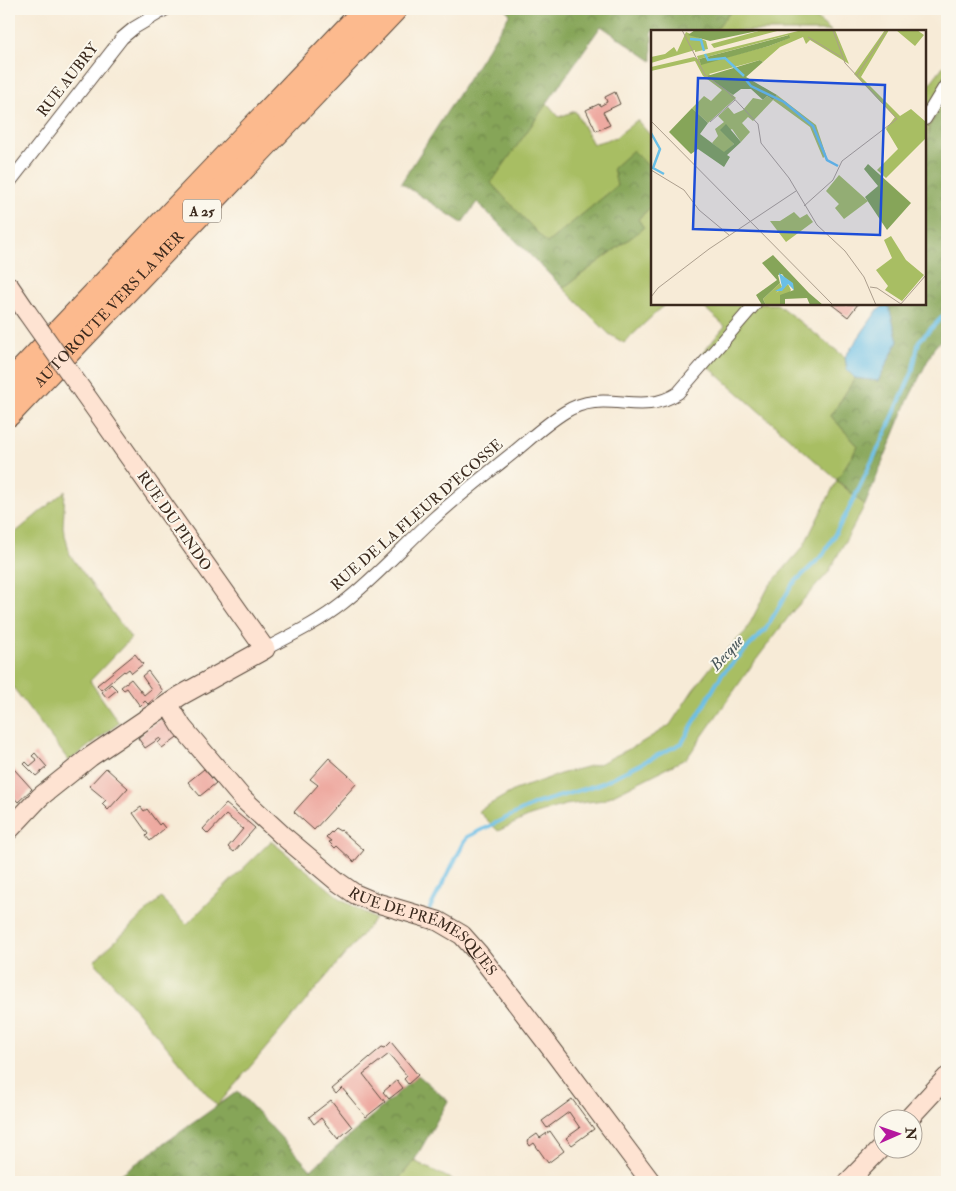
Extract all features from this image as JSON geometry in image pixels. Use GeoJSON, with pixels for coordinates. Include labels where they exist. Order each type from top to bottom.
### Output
{"type":"FeatureCollection","features":[{"type":"Feature","properties":{"kind":"highway","name":"A 25"},"geometry":{"type":"LineString","coordinates":[[9,384],[366,9]]}},
{"type":"Feature","properties":{"kind":"highway","name":"AUTOROUTE VERS LA MER"},"geometry":{"type":"LineString","coordinates":[[9,414],[395,9]]}},
{"type":"Feature","properties":{"kind":"street","name":"RUE AUBRY"},"geometry":{"type":"LineString","coordinates":[[9,183],[122,38],[134,28],[166,9]]}},
{"type":"Feature","properties":{"kind":"street"},"geometry":{"type":"LineString","coordinates":[[926,117],[947,83]]}},
{"type":"Feature","properties":{"kind":"street","name":"RUE DU PINDO"},"geometry":{"type":"LineString","coordinates":[[9,286],[265,649]]}},
{"type":"Feature","properties":{"kind":"street","name":"RUE DE LA FLEUR D'ECOSSE"},"geometry":{"type":"LineString","coordinates":[[265,649],[314,623],[342,604],[446,508],[567,411],[582,404],[599,400],[640,404],[654,403],[666,400],[678,393],[754,305]]}},
{"type":"Feature","properties":{"kind":"street"},"geometry":{"type":"LineString","coordinates":[[9,830],[36,801],[90,757],[180,696],[265,649]]}},
{"type":"Feature","properties":{"kind":"street","name":"RUE DE PRÉMESQUES"},"geometry":{"type":"LineString","coordinates":[[168,704],[182,727],[243,799],[282,836],[338,882],[355,894],[374,902],[438,921],[462,935],[478,953],[651,1182]]}},
{"type":"Feature","properties":{"kind":"street"},"geometry":{"type":"LineString","coordinates":[[918,1108],[947,1077]]}},
{"type":"Feature","properties":{"kind":"street"},"geometry":{"type":"LineString","coordinates":[[848,1182],[874,1155]]}},
{"type":"Feature","properties":{"kind":"green space"},"geometry":{"type":"Polygon","coordinates":[[[505,9],[733,9],[715,30],[651,30],[651,60],[601,26],[491,183],[547,243],[617,186],[613,168],[633,150],[651,169],[651,207],[638,219],[644,228],[563,288],[477,202],[462,223],[401,183],[510,14],[505,9]]]}},
{"type":"Feature","properties":{"kind":"green space"},"geometry":{"type":"Polygon","coordinates":[[[733,9],[806,9],[830,30],[715,30],[733,9]]]}},
{"type":"Feature","properties":{"kind":"green space"},"geometry":{"type":"Polygon","coordinates":[[[947,61],[947,99],[929,127],[926,160],[926,89],[947,61]]]}},
{"type":"Feature","properties":{"kind":"green space"},"geometry":{"type":"Polygon","coordinates":[[[947,99],[947,333],[934,348],[908,400],[865,505],[837,480],[858,446],[831,416],[855,378],[878,381],[898,341],[888,305],[926,305],[926,160],[929,127],[947,99]]]}},
{"type":"Feature","properties":{"kind":"green space"},"geometry":{"type":"Polygon","coordinates":[[[547,103],[559,117],[575,111],[593,144],[616,137],[637,120],[651,136],[651,169],[633,151],[617,186],[547,244],[490,183],[547,103]]]}},
{"type":"Feature","properties":{"kind":"green space"},"geometry":{"type":"Polygon","coordinates":[[[651,207],[651,305],[664,305],[624,343],[609,334],[563,288],[644,228],[638,219],[651,207]]]}},
{"type":"Feature","properties":{"kind":"green space"},"geometry":{"type":"Polygon","coordinates":[[[701,305],[778,305],[845,357],[847,370],[855,378],[831,416],[858,446],[837,481],[865,505],[828,573],[793,611],[750,668],[687,758],[603,800],[565,805],[530,816],[498,831],[478,811],[515,790],[560,774],[601,763],[639,744],[670,725],[693,690],[715,662],[746,631],[769,586],[803,547],[837,480],[711,369],[697,360],[725,326],[701,305]]]}},
{"type":"Feature","properties":{"kind":"green space"},"geometry":{"type":"Polygon","coordinates":[[[65,491],[63,527],[70,555],[131,638],[90,681],[119,723],[69,761],[9,682],[9,538],[65,491]]]}},
{"type":"Feature","properties":{"kind":"green space"},"geometry":{"type":"Polygon","coordinates":[[[271,841],[341,899],[375,919],[217,1106],[94,961],[161,898],[187,924],[271,841]]]}},
{"type":"Feature","properties":{"kind":"green space"},"geometry":{"type":"Polygon","coordinates":[[[418,1075],[448,1101],[414,1161],[396,1182],[110,1182],[238,1091],[311,1170],[418,1075]]]}},
{"type":"Feature","properties":{"kind":"green space"},"geometry":{"type":"Polygon","coordinates":[[[414,1161],[457,1182],[396,1182],[414,1161]]]}},
{"type":"Feature","properties":{"kind":"water"},"geometry":{"type":"Polygon","coordinates":[[[885,305],[888,305],[898,341],[878,381],[855,378],[847,370],[845,357],[877,311],[885,305]]]}},
{"type":"Feature","properties":{"kind":"building"},"geometry":{"type":"Polygon","coordinates":[[[615,92],[620,104],[603,112],[610,125],[596,131],[586,110],[607,102],[605,97],[615,92]]]}},
{"type":"Feature","properties":{"kind":"building"},"geometry":{"type":"Polygon","coordinates":[[[832,305],[857,305],[848,317],[832,305]]]}},
{"type":"Feature","properties":{"kind":"building"},"geometry":{"type":"Polygon","coordinates":[[[135,654],[143,664],[132,673],[129,669],[124,671],[101,690],[97,685],[135,654]]]}},
{"type":"Feature","properties":{"kind":"building"},"geometry":{"type":"Polygon","coordinates":[[[148,671],[163,691],[148,704],[145,701],[140,706],[127,688],[124,690],[121,687],[131,679],[144,695],[151,689],[142,676],[148,671]]]}},
{"type":"Feature","properties":{"kind":"building"},"geometry":{"type":"Polygon","coordinates":[[[111,684],[117,690],[107,698],[102,692],[111,684]]]}},
{"type":"Feature","properties":{"kind":"building"},"geometry":{"type":"Polygon","coordinates":[[[164,718],[180,735],[162,748],[158,743],[161,740],[160,738],[145,748],[138,738],[144,731],[164,718]]]}},
{"type":"Feature","properties":{"kind":"building"},"geometry":{"type":"Polygon","coordinates":[[[35,753],[47,767],[36,776],[24,764],[26,762],[30,766],[37,760],[32,756],[35,753]]]}},
{"type":"Feature","properties":{"kind":"building"},"geometry":{"type":"Polygon","coordinates":[[[329,758],[357,783],[314,830],[294,812],[318,785],[310,779],[329,758]]]}},
{"type":"Feature","properties":{"kind":"building"},"geometry":{"type":"Polygon","coordinates":[[[106,768],[128,788],[108,810],[102,804],[106,800],[89,786],[106,768]]]}},
{"type":"Feature","properties":{"kind":"building"},"geometry":{"type":"Polygon","coordinates":[[[14,769],[32,789],[18,802],[9,792],[9,774],[14,769]]]}},
{"type":"Feature","properties":{"kind":"building"},"geometry":{"type":"Polygon","coordinates":[[[204,769],[216,783],[200,796],[188,782],[204,769]]]}},
{"type":"Feature","properties":{"kind":"building"},"geometry":{"type":"Polygon","coordinates":[[[226,804],[255,828],[234,852],[228,847],[243,829],[226,815],[208,834],[203,829],[226,804]]]}},
{"type":"Feature","properties":{"kind":"building"},"geometry":{"type":"Polygon","coordinates":[[[141,807],[144,811],[147,809],[159,825],[161,823],[165,828],[150,841],[146,836],[148,834],[133,813],[141,807]]]}},
{"type":"Feature","properties":{"kind":"building"},"geometry":{"type":"Polygon","coordinates":[[[335,828],[341,830],[364,850],[354,862],[337,846],[335,848],[326,837],[335,828]]]}},
{"type":"Feature","properties":{"kind":"building"},"geometry":{"type":"Polygon","coordinates":[[[391,1042],[418,1075],[408,1084],[404,1079],[407,1076],[389,1054],[363,1074],[385,1102],[366,1117],[342,1088],[336,1094],[332,1089],[382,1047],[385,1048],[391,1042]]]}},
{"type":"Feature","properties":{"kind":"building"},"geometry":{"type":"Polygon","coordinates":[[[397,1080],[403,1088],[389,1099],[383,1092],[397,1080]]]}},
{"type":"Feature","properties":{"kind":"building"},"geometry":{"type":"Polygon","coordinates":[[[572,1099],[594,1129],[572,1145],[566,1138],[580,1128],[569,1112],[547,1128],[542,1121],[572,1099]]]}},
{"type":"Feature","properties":{"kind":"building"},"geometry":{"type":"Polygon","coordinates":[[[331,1100],[352,1127],[338,1139],[321,1118],[314,1124],[309,1117],[331,1100]]]}},
{"type":"Feature","properties":{"kind":"building"},"geometry":{"type":"Polygon","coordinates":[[[550,1131],[564,1151],[548,1163],[534,1143],[530,1146],[527,1141],[537,1134],[540,1138],[550,1131]]]}},
{"type":"Feature","properties":{"kind":"waterway","name":"Becque"},"geometry":{"type":"LineString","coordinates":[[430,908],[467,837],[535,804],[600,784],[682,743],[722,674],[765,630],[792,585],[823,555],[848,511],[885,434],[912,373],[919,341],[947,312]]}}]}
